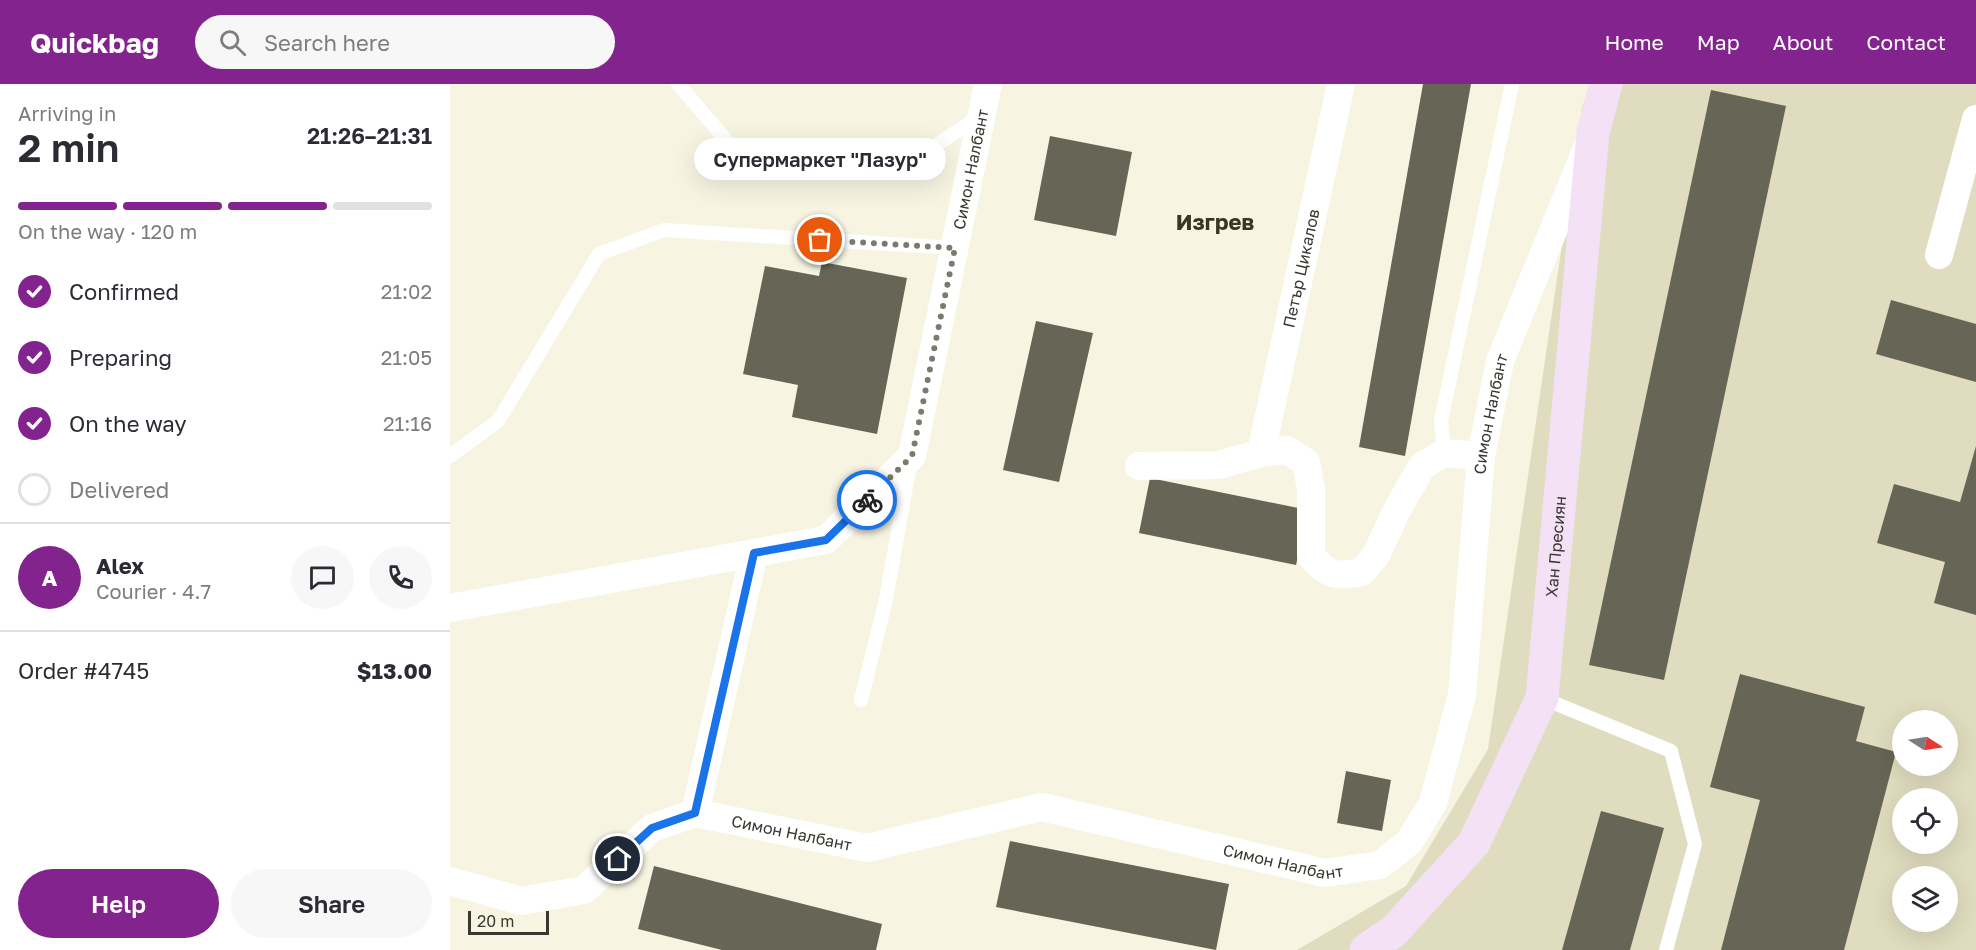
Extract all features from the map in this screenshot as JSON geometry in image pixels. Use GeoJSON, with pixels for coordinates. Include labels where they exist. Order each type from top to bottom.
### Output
{"type":"FeatureCollection","features":[{"type":"Feature","properties":{"kind":"street","name":"Симон Налбант"},"geometry":{"type":"LineString","coordinates":[[912,456],[988,84]]}},
{"type":"Feature","properties":{"kind":"street","name":"Петър Цикалов"},"geometry":{"type":"LineString","coordinates":[[1261,453],[1341,84]]}},
{"type":"Feature","properties":{"kind":"street","name":"Хан Пресиян"},"geometry":{"type":"LineString","coordinates":[[1366,950],[1394,932],[1474,843],[1542,698],[1593,133],[1606,84]]}},
{"type":"Feature","properties":{"kind":"street"},"geometry":{"type":"LineString","coordinates":[[1939,255],[1976,119]]}},
{"type":"Feature","properties":{"kind":"street","name":"Симон Налбант"},"geometry":{"type":"LineString","coordinates":[[695,813],[867,848],[1042,807],[1325,873],[1380,865],[1409,842],[1433,803],[1462,695],[1481,456],[1500,361],[1593,133]]}},
{"type":"Feature","properties":{"kind":"street"},"geometry":{"type":"LineString","coordinates":[[1139,466],[1219,465],[1261,453],[1287,450],[1306,462],[1311,489],[1311,556],[1322,569],[1341,576],[1362,572],[1376,555],[1397,510],[1422,466],[1444,453],[1481,456]]}},
{"type":"Feature","properties":{"kind":"street"},"geometry":{"type":"LineString","coordinates":[[450,608],[826,540],[912,456]]}},
{"type":"Feature","properties":{"kind":"street"},"geometry":{"type":"LineString","coordinates":[[450,880],[521,901],[584,890],[652,828],[695,813],[754,553]]}},
{"type":"Feature","properties":{"kind":"lane"},"geometry":{"type":"LineString","coordinates":[[678,84],[739,155],[902,168],[982,115]]}},
{"type":"Feature","properties":{"kind":"lane"},"geometry":{"type":"LineString","coordinates":[[1444,453],[1441,421],[1512,84]]}},
{"type":"Feature","properties":{"kind":"lane"},"geometry":{"type":"LineString","coordinates":[[450,456],[498,421],[599,254],[663,230],[955,248]]}},
{"type":"Feature","properties":{"kind":"lane"},"geometry":{"type":"LineString","coordinates":[[861,700],[886,598],[912,456]]}},
{"type":"Feature","properties":{"kind":"lane"},"geometry":{"type":"LineString","coordinates":[[1542,698],[1671,751],[1695,844],[1666,950]]}},
{"type":"Feature","properties":{"kind":"shaded area"},"geometry":{"type":"Polygon","coordinates":[[[1590,84],[1976,84],[1976,950],[1297,950],[1406,886],[1488,749],[1582,108],[1590,84]]]}},
{"type":"Feature","properties":{"kind":"building"},"geometry":{"type":"Polygon","coordinates":[[[1423,84],[1471,84],[1405,456],[1359,447],[1423,84]]]}},
{"type":"Feature","properties":{"kind":"building"},"geometry":{"type":"Polygon","coordinates":[[[1711,90],[1786,106],[1664,680],[1589,665],[1711,90]]]}},
{"type":"Feature","properties":{"kind":"building"},"geometry":{"type":"Polygon","coordinates":[[[1050,136],[1132,152],[1116,236],[1034,220],[1050,136]]]}},
{"type":"Feature","properties":{"kind":"building"},"geometry":{"type":"Polygon","coordinates":[[[822,262],[907,278],[877,434],[792,417],[798,385],[743,374],[765,266],[819,276],[822,262]]]}},
{"type":"Feature","properties":{"kind":"building"},"geometry":{"type":"Polygon","coordinates":[[[1891,300],[1976,324],[1976,382],[1876,354],[1891,300]]]}},
{"type":"Feature","properties":{"kind":"building"},"geometry":{"type":"Polygon","coordinates":[[[1036,321],[1093,333],[1059,482],[1003,470],[1036,321]]]}},
{"type":"Feature","properties":{"kind":"building"},"geometry":{"type":"Polygon","coordinates":[[[1976,446],[1976,615],[1934,603],[1945,562],[1877,543],[1894,484],[1960,502],[1976,446]]]}},
{"type":"Feature","properties":{"kind":"building"},"geometry":{"type":"Polygon","coordinates":[[[1150,478],[1308,510],[1296,565],[1139,533],[1150,478]]]}},
{"type":"Feature","properties":{"kind":"building"},"geometry":{"type":"Polygon","coordinates":[[[1740,674],[1865,707],[1856,741],[1892,751],[1892,767],[1844,950],[1721,950],[1760,800],[1710,787],[1740,674]]]}},
{"type":"Feature","properties":{"kind":"building"},"geometry":{"type":"Polygon","coordinates":[[[1346,771],[1391,780],[1382,831],[1337,823],[1346,771]]]}},
{"type":"Feature","properties":{"kind":"building"},"geometry":{"type":"Polygon","coordinates":[[[1601,811],[1664,828],[1630,950],[1562,950],[1601,811]]]}},
{"type":"Feature","properties":{"kind":"building"},"geometry":{"type":"Polygon","coordinates":[[[1010,841],[1229,884],[1216,950],[996,907],[1010,841]]]}},
{"type":"Feature","properties":{"kind":"building"},"geometry":{"type":"Polygon","coordinates":[[[654,866],[882,924],[876,950],[722,950],[638,929],[654,866]]]}},
{"type":"Feature","properties":{"kind":"way so far"},"geometry":{"type":"LineString","coordinates":[[820,240],[955,248],[912,456],[867,500]]}},
{"type":"Feature","properties":{"kind":"place","name":"Супермаркет \"Лазур\""},"geometry":{"type":"Point","coordinates":[820,240]}},
{"type":"Feature","properties":{"kind":"district","name":"Изгрев"},"geometry":{"type":"Point","coordinates":[1215,221]}},
{"type":"Feature","properties":{"kind":"route"},"geometry":{"type":"LineString","coordinates":[[618,859],[652,828],[695,813],[754,553],[826,540],[867,500]]}}]}
